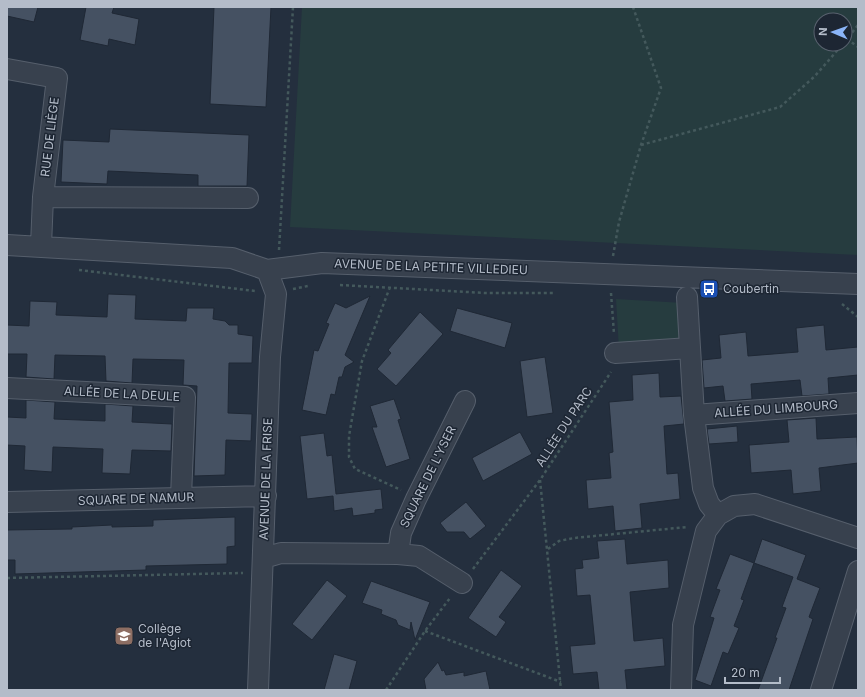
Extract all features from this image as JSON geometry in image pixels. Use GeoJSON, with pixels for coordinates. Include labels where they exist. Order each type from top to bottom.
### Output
{"type":"FeatureCollection","features":[{"type":"Feature","properties":{"kind":"street","name":"RUE DE LIÈGE"},"geometry":{"type":"LineString","coordinates":[[7,69],[57,78],[43,197],[41,246]]}},
{"type":"Feature","properties":{"kind":"street"},"geometry":{"type":"LineString","coordinates":[[43,197],[248,198]]}},
{"type":"Feature","properties":{"kind":"street","name":"AVENUE DE LA PETITE VILLEDIEU"},"geometry":{"type":"LineString","coordinates":[[7,245],[232,258],[273,269],[322,263],[609,273],[858,284]]}},
{"type":"Feature","properties":{"kind":"street","name":"AVENUE DE LA FRISE"},"geometry":{"type":"LineString","coordinates":[[258,690],[270,357],[276,294],[273,269]]}},
{"type":"Feature","properties":{"kind":"street"},"geometry":{"type":"LineString","coordinates":[[687,297],[694,415],[702,488],[709,504],[718,515]]}},
{"type":"Feature","properties":{"kind":"street"},"geometry":{"type":"LineString","coordinates":[[615,354],[690,348]]}},
{"type":"Feature","properties":{"kind":"street","name":"ALLÉE DE LA DEULE"},"geometry":{"type":"LineString","coordinates":[[7,388],[185,397],[182,497]]}},
{"type":"Feature","properties":{"kind":"street","name":"SQUARE DE L'YSER"},"geometry":{"type":"LineString","coordinates":[[398,554],[401,533],[416,498],[465,401]]}},
{"type":"Feature","properties":{"kind":"street","name":"ALLÉE DU LIMBOURG"},"geometry":{"type":"LineString","coordinates":[[694,415],[858,403]]}},
{"type":"Feature","properties":{"kind":"street","name":"SQUARE DE NAMUR"},"geometry":{"type":"LineString","coordinates":[[7,502],[266,496]]}},
{"type":"Feature","properties":{"kind":"street"},"geometry":{"type":"LineString","coordinates":[[681,690],[683,625],[706,531],[718,515],[734,506],[755,504],[858,538]]}},
{"type":"Feature","properties":{"kind":"street"},"geometry":{"type":"LineString","coordinates":[[263,566],[281,553],[398,554],[419,556],[462,583]]}},
{"type":"Feature","properties":{"kind":"street"},"geometry":{"type":"LineString","coordinates":[[821,690],[858,571]]}},
{"type":"Feature","properties":{"kind":"path"},"geometry":{"type":"LineString","coordinates":[[273,269],[293,7]]}},
{"type":"Feature","properties":{"kind":"path","name":"ALLÉE DU PARC"},"geometry":{"type":"LineString","coordinates":[[561,690],[540,480],[615,364],[609,273],[620,222],[641,145],[662,88],[633,7]]}},
{"type":"Feature","properties":{"kind":"path"},"geometry":{"type":"LineString","coordinates":[[641,145],[780,107],[814,77],[836,52]]}},
{"type":"Feature","properties":{"kind":"path"},"geometry":{"type":"LineString","coordinates":[[78,270],[276,294],[310,285]]}},
{"type":"Feature","properties":{"kind":"path"},"geometry":{"type":"LineString","coordinates":[[339,285],[486,293],[556,293]]}},
{"type":"Feature","properties":{"kind":"path"},"geometry":{"type":"LineString","coordinates":[[390,287],[362,361],[349,436],[349,457],[355,469],[416,498]]}},
{"type":"Feature","properties":{"kind":"path"},"geometry":{"type":"LineString","coordinates":[[603,293],[618,293]]}},
{"type":"Feature","properties":{"kind":"path"},"geometry":{"type":"LineString","coordinates":[[835,304],[843,304],[858,317]]}},
{"type":"Feature","properties":{"kind":"path"},"geometry":{"type":"LineString","coordinates":[[548,549],[559,541],[574,538],[695,526],[706,531]]}},
{"type":"Feature","properties":{"kind":"path"},"geometry":{"type":"LineString","coordinates":[[7,578],[263,566]]}},
{"type":"Feature","properties":{"kind":"path"},"geometry":{"type":"LineString","coordinates":[[425,631],[561,682]]}},
{"type":"Feature","properties":{"kind":"green space"},"geometry":{"type":"Polygon","coordinates":[[[302,7],[858,7],[858,255],[290,227],[302,7]]]}},
{"type":"Feature","properties":{"kind":"green space"},"geometry":{"type":"Polygon","coordinates":[[[616,299],[684,303],[687,343],[619,350],[616,299]]]}},
{"type":"Feature","properties":{"kind":"building"},"geometry":{"type":"Polygon","coordinates":[[[7,7],[38,7],[34,22],[7,16],[7,7]]]}},
{"type":"Feature","properties":{"kind":"building"},"geometry":{"type":"Polygon","coordinates":[[[86,7],[114,7],[112,13],[139,19],[135,45],[109,39],[108,46],[80,40],[86,7]]]}},
{"type":"Feature","properties":{"kind":"building"},"geometry":{"type":"Polygon","coordinates":[[[214,7],[271,7],[266,107],[210,104],[214,7]]]}},
{"type":"Feature","properties":{"kind":"building"},"geometry":{"type":"Polygon","coordinates":[[[110,129],[249,135],[247,186],[198,186],[198,175],[108,171],[107,184],[61,182],[63,140],[109,142],[110,129]]]}},
{"type":"Feature","properties":{"kind":"building"},"geometry":{"type":"Polygon","coordinates":[[[108,294],[136,295],[135,319],[186,321],[187,308],[214,308],[213,319],[225,321],[229,325],[238,325],[238,334],[253,336],[252,363],[229,363],[228,413],[252,414],[251,441],[226,440],[225,475],[194,476],[197,386],[183,385],[184,360],[133,359],[132,383],[106,381],[105,356],[55,355],[54,379],[26,377],[27,354],[7,354],[7,325],[29,326],[30,301],[57,302],[56,315],[107,317],[108,294]]]}},
{"type":"Feature","properties":{"kind":"building"},"geometry":{"type":"Polygon","coordinates":[[[370,296],[345,355],[354,362],[345,367],[342,377],[339,377],[335,395],[331,394],[326,415],[302,410],[314,350],[318,351],[329,324],[326,323],[335,303],[346,308],[370,296]]]}},
{"type":"Feature","properties":{"kind":"building"},"geometry":{"type":"Polygon","coordinates":[[[457,308],[512,323],[505,348],[450,331],[457,308]]]}},
{"type":"Feature","properties":{"kind":"building"},"geometry":{"type":"Polygon","coordinates":[[[420,312],[443,334],[396,386],[377,369],[391,353],[388,350],[420,312]]]}},
{"type":"Feature","properties":{"kind":"building"},"geometry":{"type":"Polygon","coordinates":[[[824,325],[826,350],[858,347],[858,375],[828,378],[829,394],[802,396],[800,380],[751,384],[752,399],[725,401],[723,386],[704,388],[702,360],[721,358],[719,335],[746,332],[748,356],[798,352],[796,328],[824,325]]]}},
{"type":"Feature","properties":{"kind":"building"},"geometry":{"type":"Polygon","coordinates":[[[545,357],[553,413],[527,417],[520,361],[545,357]]]}},
{"type":"Feature","properties":{"kind":"building"},"geometry":{"type":"Polygon","coordinates":[[[659,373],[660,397],[681,396],[684,424],[664,426],[667,474],[678,473],[680,499],[640,504],[642,528],[615,531],[613,506],[588,509],[586,480],[611,478],[609,453],[613,452],[609,402],[633,400],[632,375],[659,373]]]}},
{"type":"Feature","properties":{"kind":"building"},"geometry":{"type":"Polygon","coordinates":[[[394,399],[401,419],[398,420],[410,459],[386,467],[372,427],[377,427],[370,406],[394,399]]]}},
{"type":"Feature","properties":{"kind":"building"},"geometry":{"type":"Polygon","coordinates":[[[26,400],[55,402],[54,419],[105,421],[105,404],[133,406],[132,422],[172,424],[171,451],[132,450],[130,474],[102,473],[103,449],[53,447],[52,472],[24,470],[25,446],[7,445],[7,417],[26,418],[26,400]]]}},
{"type":"Feature","properties":{"kind":"building"},"geometry":{"type":"Polygon","coordinates":[[[816,418],[817,439],[857,437],[858,463],[819,468],[821,491],[793,494],[791,470],[751,473],[749,445],[789,442],[787,420],[816,418]]]}},
{"type":"Feature","properties":{"kind":"building"},"geometry":{"type":"Polygon","coordinates":[[[737,426],[738,442],[709,444],[707,429],[737,426]]]}},
{"type":"Feature","properties":{"kind":"building"},"geometry":{"type":"Polygon","coordinates":[[[520,432],[532,454],[483,481],[472,458],[520,432]]]}},
{"type":"Feature","properties":{"kind":"building"},"geometry":{"type":"Polygon","coordinates":[[[324,433],[327,456],[332,455],[336,494],[381,489],[383,509],[375,510],[375,513],[353,516],[352,508],[334,511],[333,496],[307,499],[300,436],[324,433]]]}},
{"type":"Feature","properties":{"kind":"building"},"geometry":{"type":"Polygon","coordinates":[[[466,502],[486,526],[470,539],[464,532],[447,532],[440,523],[466,502]]]}},
{"type":"Feature","properties":{"kind":"building"},"geometry":{"type":"Polygon","coordinates":[[[235,517],[235,546],[227,547],[227,564],[146,566],[146,570],[15,574],[15,560],[7,560],[7,530],[72,529],[72,527],[112,525],[112,527],[153,526],[153,520],[235,517]]]}},
{"type":"Feature","properties":{"kind":"building"},"geometry":{"type":"Polygon","coordinates":[[[625,539],[627,564],[668,560],[669,588],[630,592],[634,641],[663,638],[665,666],[625,670],[627,690],[599,690],[597,672],[573,674],[570,646],[595,644],[590,595],[577,596],[575,569],[583,568],[582,560],[599,558],[597,541],[625,539]]]}},
{"type":"Feature","properties":{"kind":"building"},"geometry":{"type":"Polygon","coordinates":[[[762,539],[806,555],[797,579],[820,588],[809,617],[813,619],[789,690],[758,690],[777,638],[775,638],[786,608],[782,607],[793,577],[754,563],[762,539]]]}},
{"type":"Feature","properties":{"kind":"building"},"geometry":{"type":"Polygon","coordinates":[[[730,554],[754,563],[741,599],[744,600],[734,626],[739,628],[728,654],[723,652],[711,686],[695,680],[714,618],[710,617],[720,590],[716,589],[730,554]]]}},
{"type":"Feature","properties":{"kind":"building"},"geometry":{"type":"Polygon","coordinates":[[[501,570],[522,586],[499,617],[506,622],[496,637],[468,618],[501,570]]]}},
{"type":"Feature","properties":{"kind":"building"},"geometry":{"type":"Polygon","coordinates":[[[327,580],[347,596],[312,640],[292,624],[327,580]]]}},
{"type":"Feature","properties":{"kind":"building"},"geometry":{"type":"Polygon","coordinates":[[[371,581],[430,602],[415,640],[411,622],[410,630],[398,625],[396,620],[381,614],[382,610],[362,603],[371,581]]]}},
{"type":"Feature","properties":{"kind":"building"},"geometry":{"type":"Polygon","coordinates":[[[334,654],[357,661],[349,690],[324,690],[334,654]]]}},
{"type":"Feature","properties":{"kind":"building"},"geometry":{"type":"Polygon","coordinates":[[[438,662],[442,671],[444,670],[446,675],[464,672],[464,676],[486,671],[490,690],[426,690],[424,679],[438,662]]]}},
{"type":"Feature","properties":{"kind":"place","name":"Coubertin"},"geometry":{"type":"Point","coordinates":[709,289]}},
{"type":"Feature","properties":{"kind":"place","name":"Collège de l'Agiot"},"geometry":{"type":"Point","coordinates":[124,636]}}]}
